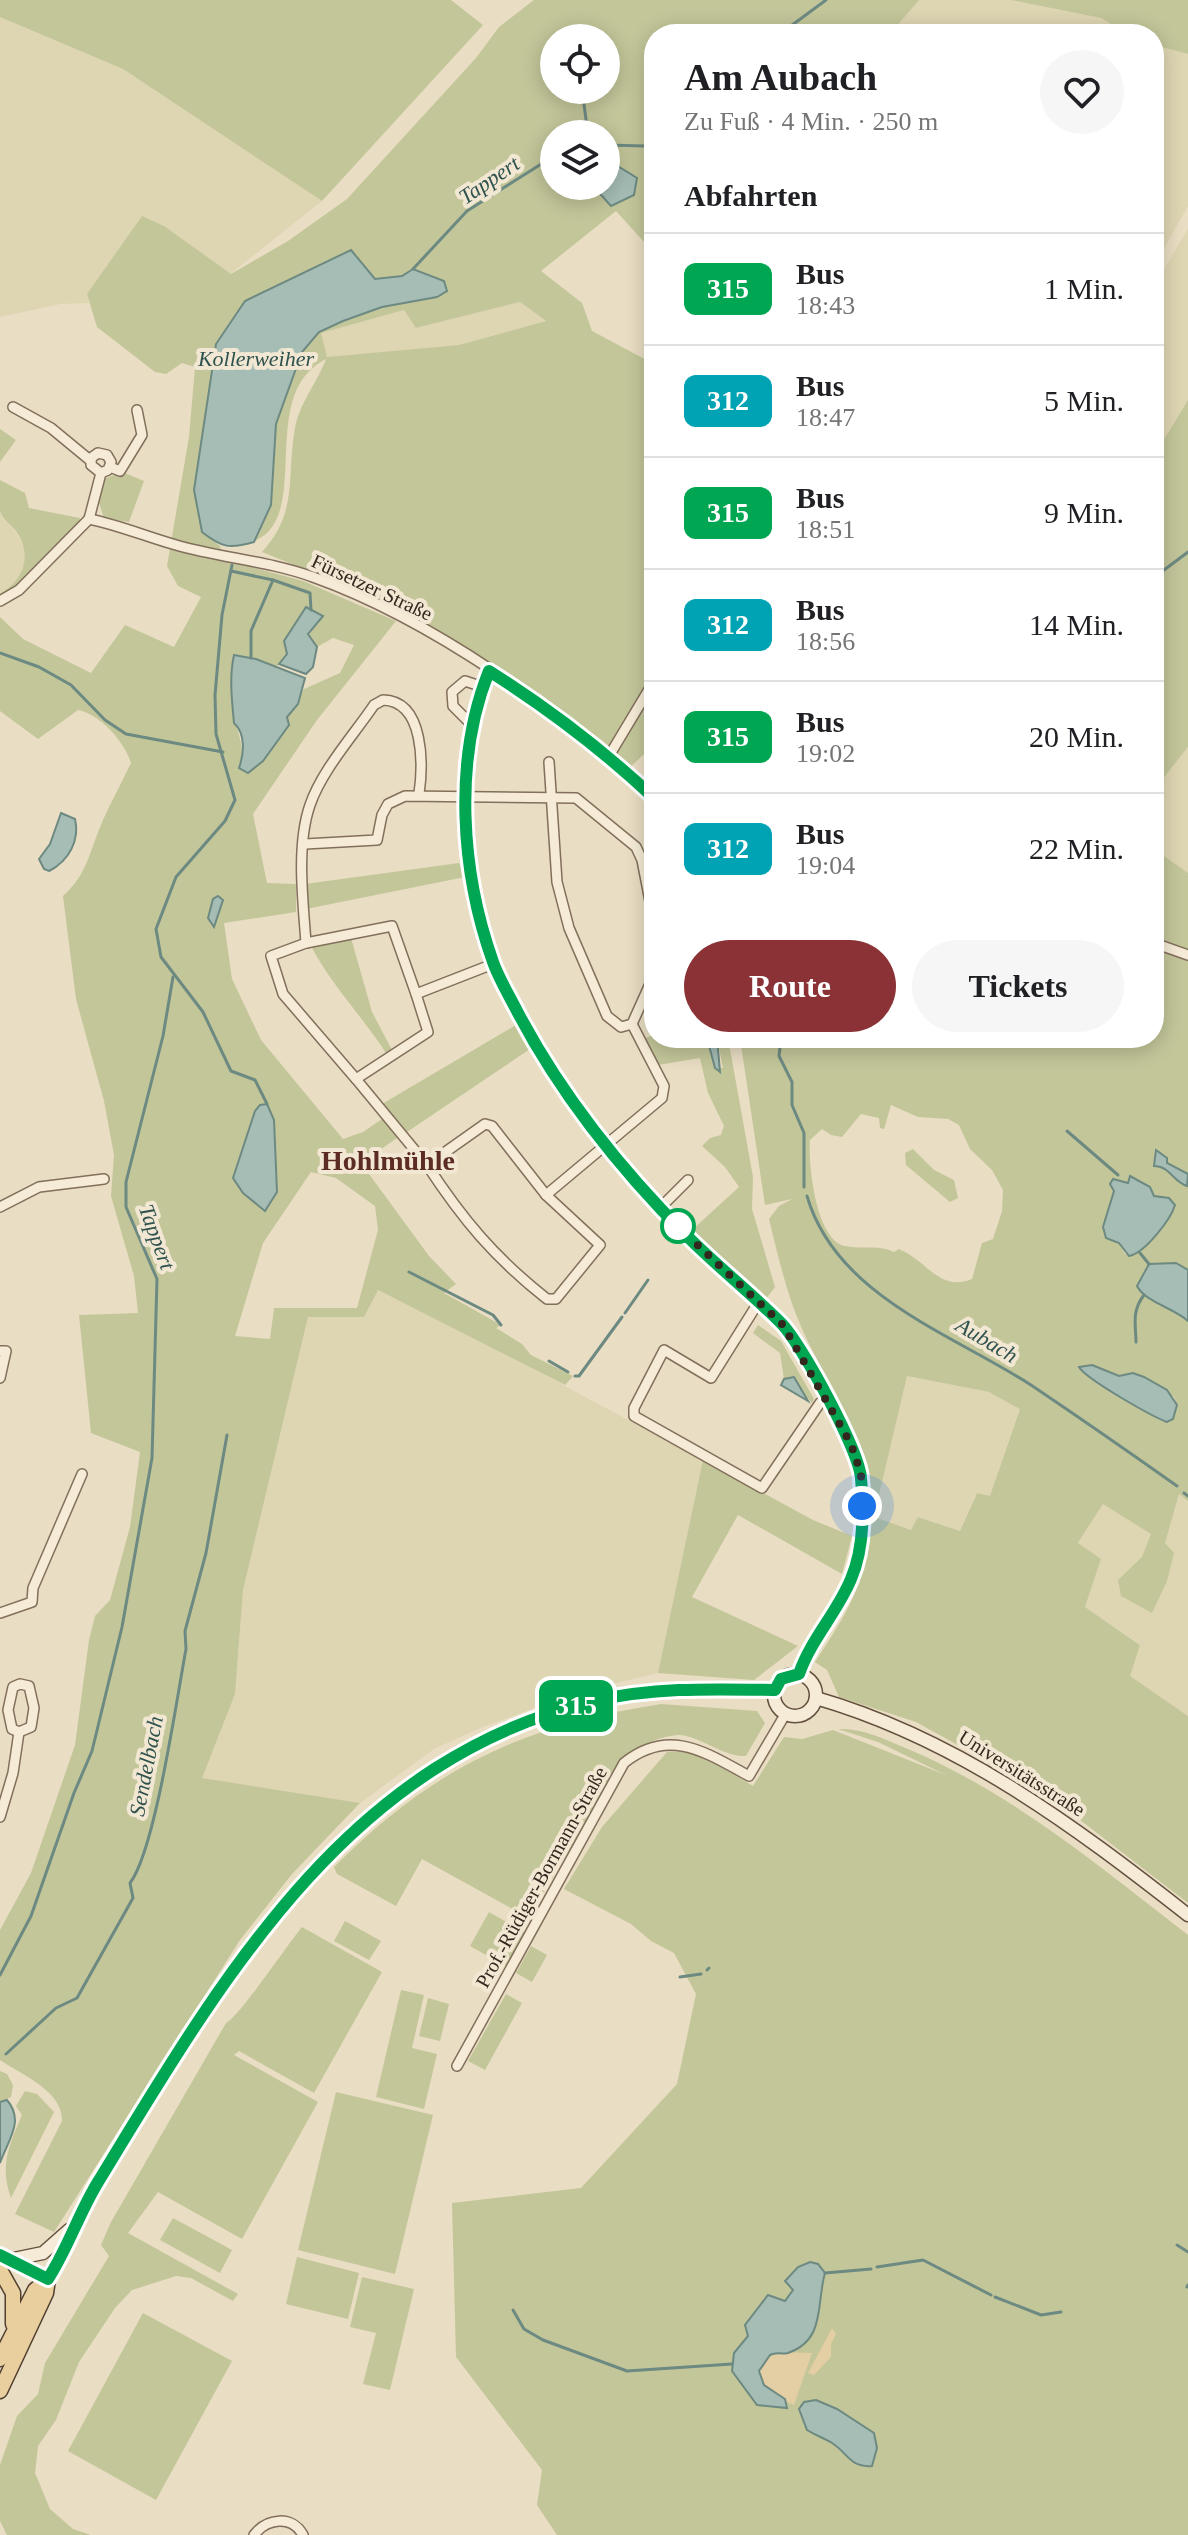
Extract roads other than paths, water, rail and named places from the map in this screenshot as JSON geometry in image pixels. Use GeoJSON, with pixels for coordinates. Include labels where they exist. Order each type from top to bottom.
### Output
{"type":"FeatureCollection","features":[{"type":"Feature","properties":{"kind":"main road"},"geometry":{"type":"LineString","coordinates":[[799,1674],[814,1685],[816,1698],[805,1713],[786,1713],[778,1706],[775,1690],[781,1679],[799,1674]]}},
{"type":"Feature","properties":{"kind":"main road"},"geometry":{"type":"LineString","coordinates":[[0,2391],[46,2293],[48,2279],[134,2124],[252,1946],[305,1880],[353,1829],[404,1787],[488,1736],[595,1701],[673,1689],[775,1690]]}},
{"type":"Feature","properties":{"kind":"main road","name":"Universitätsstraße"},"geometry":{"type":"LineString","coordinates":[[816,1698],[923,1736],[993,1773],[1121,1863],[1188,1915]]}},
{"type":"Feature","properties":{"kind":"main road"},"geometry":{"type":"LineString","coordinates":[[3,2262],[43,2253],[79,2219]]}},
{"type":"Feature","properties":{"kind":"main road"},"geometry":{"type":"LineString","coordinates":[[3,2262],[48,2279]]}},
{"type":"Feature","properties":{"kind":"main road"},"geometry":{"type":"LineString","coordinates":[[3,2262],[15,2307],[9,2340]]}},
{"type":"Feature","properties":{"kind":"main road"},"geometry":{"type":"LineString","coordinates":[[0,2359],[35,2290],[48,2279]]}},
{"type":"Feature","properties":{"kind":"street"},"geometry":{"type":"LineString","coordinates":[[13,407],[51,428],[91,461],[93,470],[101,473]]}},
{"type":"Feature","properties":{"kind":"street"},"geometry":{"type":"LineString","coordinates":[[110,467],[120,471],[142,435],[137,410]]}},
{"type":"Feature","properties":{"kind":"street"},"geometry":{"type":"LineString","coordinates":[[91,461],[98,453],[104,453],[110,458],[110,467]]}},
{"type":"Feature","properties":{"kind":"street"},"geometry":{"type":"LineString","coordinates":[[0,601],[19,590],[89,519],[101,473],[110,467]]}},
{"type":"Feature","properties":{"kind":"street","name":"Fürsetzer Straße"},"geometry":{"type":"LineString","coordinates":[[89,519],[175,545],[315,577],[419,627],[547,708],[609,756],[644,789]]}},
{"type":"Feature","properties":{"kind":"street"},"geometry":{"type":"LineString","coordinates":[[489,671],[473,726],[466,798],[472,883],[493,964],[540,1052],[605,1146],[660,1208],[783,1325],[851,1444],[861,1474],[858,1556],[852,1578],[817,1635],[799,1674]]}},
{"type":"Feature","properties":{"kind":"street"},"geometry":{"type":"LineString","coordinates":[[473,726],[453,706],[452,692],[465,681],[483,687]]}},
{"type":"Feature","properties":{"kind":"street"},"geometry":{"type":"LineString","coordinates":[[609,756],[644,698]]}},
{"type":"Feature","properties":{"kind":"street"},"geometry":{"type":"LineString","coordinates":[[306,943],[302,885],[308,809],[316,791],[374,705],[383,700],[401,706],[415,727],[423,769],[419,794]]}},
{"type":"Feature","properties":{"kind":"street"},"geometry":{"type":"LineString","coordinates":[[549,762],[557,882],[569,928],[607,1016],[621,1027],[632,1024]]}},
{"type":"Feature","properties":{"kind":"street"},"geometry":{"type":"LineString","coordinates":[[305,844],[377,840],[382,815],[388,804],[419,794],[466,798],[576,798],[636,847],[644,870]]}},
{"type":"Feature","properties":{"kind":"street"},"geometry":{"type":"LineString","coordinates":[[356,1079],[428,1032],[392,926],[306,943],[275,953],[270,961],[283,994],[427,1165],[462,1219],[486,1246],[547,1299],[556,1299],[600,1245],[546,1195],[492,1126],[485,1124],[427,1165]]}},
{"type":"Feature","properties":{"kind":"street"},"geometry":{"type":"LineString","coordinates":[[1164,947],[1188,955]]}},
{"type":"Feature","properties":{"kind":"street"},"geometry":{"type":"LineString","coordinates":[[416,994],[493,964]]}},
{"type":"Feature","properties":{"kind":"street"},"geometry":{"type":"LineString","coordinates":[[546,1195],[665,1093],[632,1024],[644,997]]}},
{"type":"Feature","properties":{"kind":"street"},"geometry":{"type":"LineString","coordinates":[[0,1207],[39,1187],[104,1179]]}},
{"type":"Feature","properties":{"kind":"street"},"geometry":{"type":"LineString","coordinates":[[660,1208],[688,1180]]}},
{"type":"Feature","properties":{"kind":"street"},"geometry":{"type":"LineString","coordinates":[[758,1303],[711,1378],[664,1350],[634,1408],[634,1416],[762,1488],[820,1403],[827,1399]]}},
{"type":"Feature","properties":{"kind":"street"},"geometry":{"type":"LineString","coordinates":[[0,1351],[6,1351],[0,1378]]}},
{"type":"Feature","properties":{"kind":"street"},"geometry":{"type":"LineString","coordinates":[[0,1613],[32,1602],[33,1588],[82,1474]]}},
{"type":"Feature","properties":{"kind":"street"},"geometry":{"type":"LineString","coordinates":[[20,1684],[29,1686],[34,1708],[31,1727],[19,1732],[12,1729],[8,1710],[13,1687],[20,1684]]}},
{"type":"Feature","properties":{"kind":"street","name":"Prof.-Rüdiger-Bormann-Straße"},"geometry":{"type":"LineString","coordinates":[[457,2066],[624,1763],[640,1750],[675,1744],[702,1752],[749,1776],[786,1713]]}},
{"type":"Feature","properties":{"kind":"street"},"geometry":{"type":"LineString","coordinates":[[1,1813],[19,1732]]}},
{"type":"Feature","properties":{"kind":"street"},"geometry":{"type":"LineString","coordinates":[[254,2535],[266,2523],[280,2521],[296,2526],[303,2535]]}},
{"type":"Feature","properties":{"kind":"water"},"geometry":{"type":"Polygon","coordinates":[[[620,167],[637,178],[634,195],[611,206],[606,200],[620,200],[620,167]]]}},
{"type":"Feature","properties":{"kind":"water","name":"Kollerweiher"},"geometry":{"type":"Polygon","coordinates":[[[351,250],[375,279],[402,276],[413,269],[444,281],[447,291],[437,297],[382,307],[319,332],[302,352],[276,424],[271,505],[254,542],[239,546],[221,544],[202,532],[194,490],[216,344],[245,301],[351,250]]]}},
{"type":"Feature","properties":{"kind":"water"},"geometry":{"type":"Polygon","coordinates":[[[306,607],[323,616],[308,634],[317,647],[313,667],[306,674],[279,664],[287,654],[284,641],[306,607]]]}},
{"type":"Feature","properties":{"kind":"water"},"geometry":{"type":"Polygon","coordinates":[[[234,655],[256,659],[305,678],[298,704],[287,717],[289,725],[263,761],[248,773],[239,768],[243,744],[241,733],[234,723],[231,680],[234,655]]]}},
{"type":"Feature","properties":{"kind":"water"},"geometry":{"type":"Polygon","coordinates":[[[61,813],[75,819],[76,835],[67,856],[49,871],[44,869],[39,859],[50,844],[61,813]]]}},
{"type":"Feature","properties":{"kind":"water"},"geometry":{"type":"Polygon","coordinates":[[[218,896],[223,900],[214,927],[208,918],[213,899],[218,896]]]}},
{"type":"Feature","properties":{"kind":"water"},"geometry":{"type":"Polygon","coordinates":[[[710,1048],[718,1048],[720,1072],[715,1068],[710,1048]]]}},
{"type":"Feature","properties":{"kind":"water"},"geometry":{"type":"Polygon","coordinates":[[[267,1104],[274,1120],[277,1192],[265,1211],[243,1193],[233,1178],[255,1111],[260,1105],[267,1104]]]}},
{"type":"Feature","properties":{"kind":"water"},"geometry":{"type":"Polygon","coordinates":[[[1156,1150],[1167,1158],[1167,1163],[1188,1174],[1187,1186],[1164,1169],[1154,1166],[1156,1150]]]}},
{"type":"Feature","properties":{"kind":"water"},"geometry":{"type":"Polygon","coordinates":[[[1130,1176],[1150,1187],[1154,1196],[1169,1198],[1175,1205],[1156,1235],[1142,1249],[1129,1256],[1119,1243],[1106,1238],[1103,1227],[1114,1191],[1110,1184],[1113,1179],[1128,1183],[1130,1176]]]}},
{"type":"Feature","properties":{"kind":"water"},"geometry":{"type":"Polygon","coordinates":[[[1176,1263],[1188,1270],[1188,1321],[1146,1296],[1137,1286],[1149,1264],[1176,1263]]]}},
{"type":"Feature","properties":{"kind":"water"},"geometry":{"type":"Polygon","coordinates":[[[1092,1365],[1119,1376],[1133,1373],[1167,1390],[1177,1405],[1173,1419],[1167,1422],[1134,1405],[1093,1380],[1079,1367],[1092,1365]]]}},
{"type":"Feature","properties":{"kind":"water"},"geometry":{"type":"Polygon","coordinates":[[[794,1377],[808,1401],[781,1385],[784,1379],[794,1377]]]}},
{"type":"Feature","properties":{"kind":"water"},"geometry":{"type":"Polygon","coordinates":[[[7,2100],[15,2115],[15,2123],[0,2163],[0,2102],[7,2100]]]}},
{"type":"Feature","properties":{"kind":"water"},"geometry":{"type":"Polygon","coordinates":[[[810,2262],[818,2264],[825,2273],[814,2330],[800,2347],[788,2353],[770,2355],[759,2371],[764,2385],[785,2399],[787,2408],[757,2405],[732,2371],[734,2353],[748,2336],[745,2325],[768,2295],[785,2301],[793,2290],[785,2281],[798,2267],[810,2262]]]}},
{"type":"Feature","properties":{"kind":"water"},"geometry":{"type":"Polygon","coordinates":[[[816,2400],[837,2409],[874,2433],[877,2448],[872,2466],[859,2465],[832,2443],[807,2430],[799,2409],[804,2402],[816,2400]]]}},
{"type":"Feature","properties":{"kind":"waterway","name":"Tappert"},"geometry":{"type":"LineString","coordinates":[[794,24],[826,0]]}},
{"type":"Feature","properties":{"kind":"waterway"},"geometry":{"type":"LineString","coordinates":[[584,104],[586,120]]}},
{"type":"Feature","properties":{"kind":"waterway","name":"Tappert"},"geometry":{"type":"LineString","coordinates":[[620,145],[644,146]]}},
{"type":"Feature","properties":{"kind":"waterway","name":"Tappert"},"geometry":{"type":"LineString","coordinates":[[413,269],[467,211],[540,165]]}},
{"type":"Feature","properties":{"kind":"waterway","name":"Aubach"},"geometry":{"type":"LineString","coordinates":[[1164,570],[1188,552]]}},
{"type":"Feature","properties":{"kind":"waterway","name":"Tappert"},"geometry":{"type":"LineString","coordinates":[[232,565],[222,615],[215,695],[216,734],[235,800],[225,821],[176,877],[156,929],[161,957],[203,1012],[231,1071],[255,1080],[267,1104]]}},
{"type":"Feature","properties":{"kind":"waterway","name":"Tappert"},"geometry":{"type":"LineString","coordinates":[[231,571],[273,580],[251,631],[251,658]]}},
{"type":"Feature","properties":{"kind":"waterway"},"geometry":{"type":"LineString","coordinates":[[273,580],[310,593],[311,610]]}},
{"type":"Feature","properties":{"kind":"waterway"},"geometry":{"type":"LineString","coordinates":[[0,653],[39,667],[71,685],[105,720],[126,734],[223,752]]}},
{"type":"Feature","properties":{"kind":"waterway","name":"Tappert"},"geometry":{"type":"LineString","coordinates":[[0,1975],[31,1916],[92,1751],[122,1627],[152,1458],[157,1279],[126,1207],[126,1182],[163,1036],[173,977]]}},
{"type":"Feature","properties":{"kind":"waterway","name":"Aubach"},"geometry":{"type":"LineString","coordinates":[[780,1048],[779,1056],[792,1082],[792,1105],[804,1133],[804,1187]]}},
{"type":"Feature","properties":{"kind":"waterway"},"geometry":{"type":"LineString","coordinates":[[1067,1131],[1118,1175]]}},
{"type":"Feature","properties":{"kind":"waterway","name":"Aubach"},"geometry":{"type":"LineString","coordinates":[[807,1196],[822,1231],[843,1261],[870,1286],[900,1309],[1031,1385],[1177,1486]]}},
{"type":"Feature","properties":{"kind":"waterway"},"geometry":{"type":"LineString","coordinates":[[1140,1253],[1149,1264]]}},
{"type":"Feature","properties":{"kind":"waterway"},"geometry":{"type":"LineString","coordinates":[[409,1272],[493,1315],[501,1325]]}},
{"type":"Feature","properties":{"kind":"waterway"},"geometry":{"type":"LineString","coordinates":[[625,1313],[648,1280]]}},
{"type":"Feature","properties":{"kind":"waterway"},"geometry":{"type":"LineString","coordinates":[[1136,1342],[1136,1313],[1144,1295]]}},
{"type":"Feature","properties":{"kind":"waterway"},"geometry":{"type":"LineString","coordinates":[[575,1376],[579,1376],[622,1317]]}},
{"type":"Feature","properties":{"kind":"waterway"},"geometry":{"type":"LineString","coordinates":[[549,1361],[568,1372]]}},
{"type":"Feature","properties":{"kind":"waterway","name":"Sendelbach"},"geometry":{"type":"LineString","coordinates":[[6,2054],[56,2008],[77,1998],[133,1898],[130,1883],[139,1866],[156,1808],[186,1649],[185,1631],[206,1553],[227,1435]]}},
{"type":"Feature","properties":{"kind":"waterway","name":"Aubach"},"geometry":{"type":"LineString","coordinates":[[1184,1493],[1188,1496]]}},
{"type":"Feature","properties":{"kind":"waterway"},"geometry":{"type":"LineString","coordinates":[[680,1977],[701,1974]]}},
{"type":"Feature","properties":{"kind":"waterway"},"geometry":{"type":"LineString","coordinates":[[1177,2245],[1188,2252]]}},
{"type":"Feature","properties":{"kind":"waterway"},"geometry":{"type":"LineString","coordinates":[[877,2267],[923,2260],[991,2295]]}},
{"type":"Feature","properties":{"kind":"waterway"},"geometry":{"type":"LineString","coordinates":[[825,2273],[871,2269]]}},
{"type":"Feature","properties":{"kind":"waterway"},"geometry":{"type":"LineString","coordinates":[[995,2297],[1041,2315],[1061,2312]]}},
{"type":"Feature","properties":{"kind":"waterway"},"geometry":{"type":"LineString","coordinates":[[513,2310],[524,2329],[543,2340],[627,2371],[732,2364]]}},
{"type":"Feature","properties":{"kind":"district","name":"Hohlmühle"},"geometry":{"type":"Point","coordinates":[388,1160]}}]}
